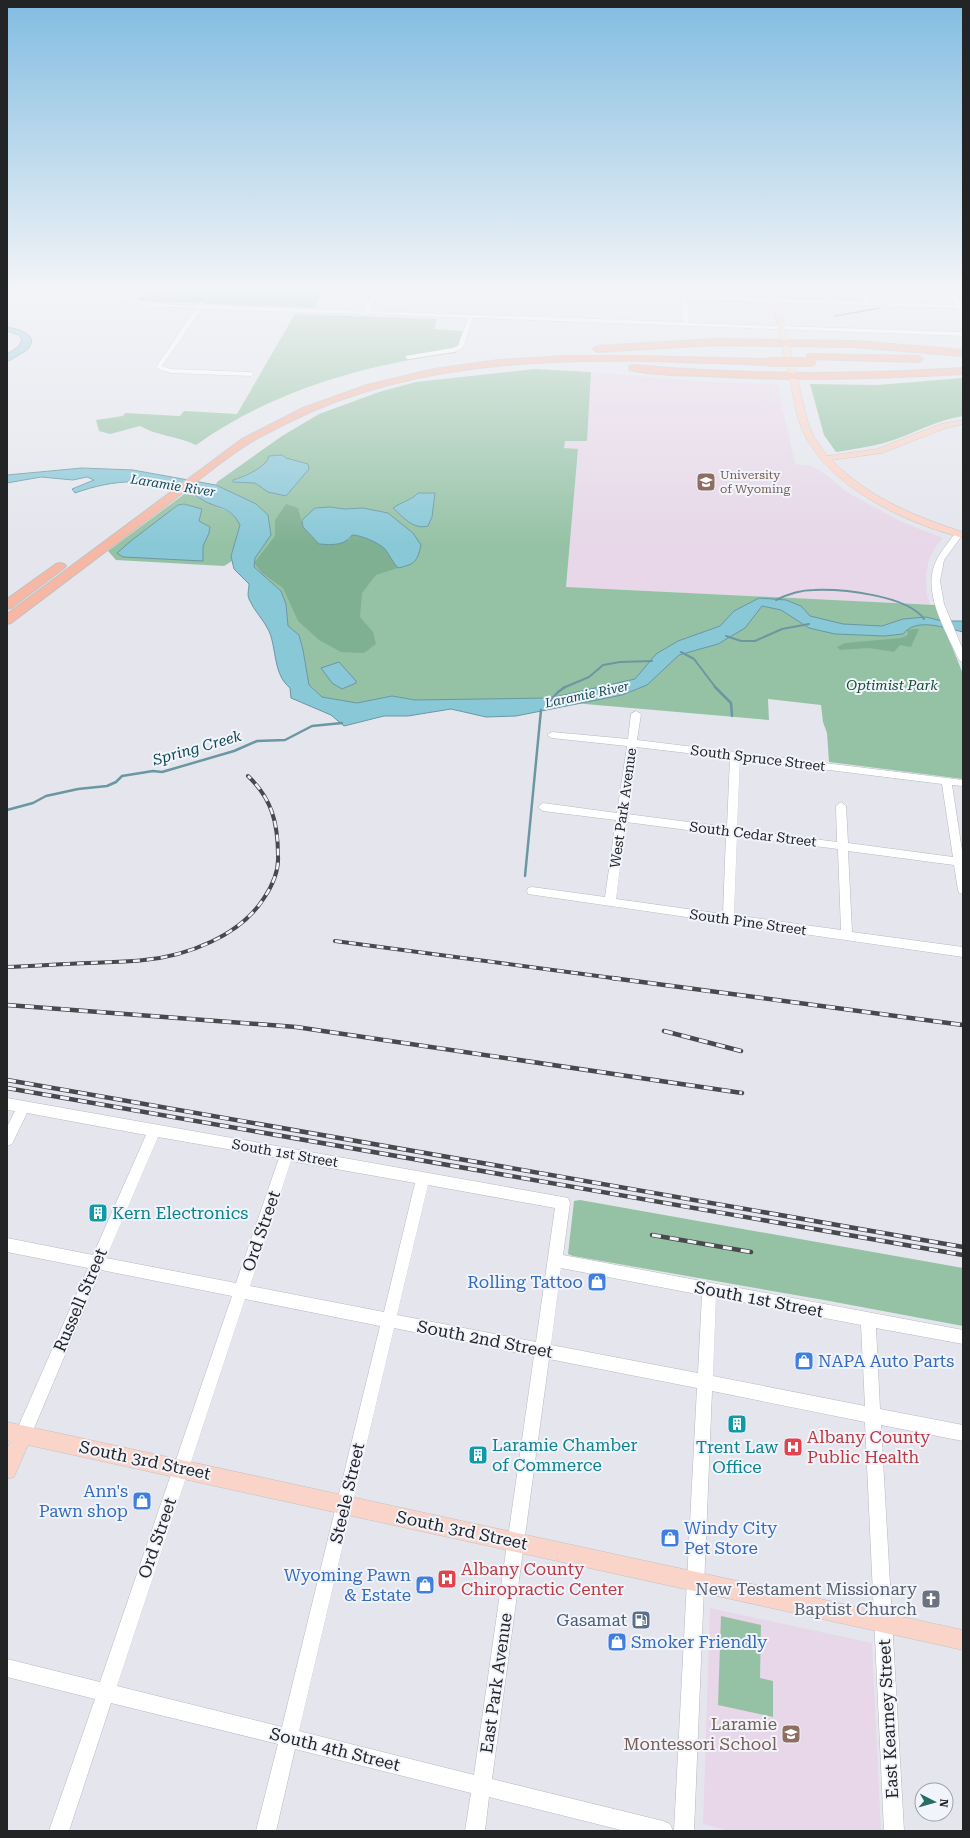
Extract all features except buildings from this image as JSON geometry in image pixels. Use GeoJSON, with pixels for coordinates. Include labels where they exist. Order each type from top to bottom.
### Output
{"type":"FeatureCollection","features":[{"type":"Feature","properties":{"kind":"highway"},"geometry":{"type":"LineString","coordinates":[[229,441],[284,411],[343,387],[399,373]]}},
{"type":"Feature","properties":{"kind":"highway"},"geometry":{"type":"LineString","coordinates":[[7,620],[196,476],[269,426],[309,407],[370,386],[430,373]]}},
{"type":"Feature","properties":{"kind":"highway"},"geometry":{"type":"LineString","coordinates":[[370,386],[441,373]]}},
{"type":"Feature","properties":{"kind":"highway"},"geometry":{"type":"LineString","coordinates":[[683,373],[792,376],[890,376],[937,373]]}},
{"type":"Feature","properties":{"kind":"highway"},"geometry":{"type":"LineString","coordinates":[[115,524],[154,496]]}},
{"type":"Feature","properties":{"kind":"highway"},"geometry":{"type":"LineString","coordinates":[[7,605],[71,558]]}},
{"type":"Feature","properties":{"kind":"main road"},"geometry":{"type":"LineString","coordinates":[[791,373],[806,430],[816,448],[825,459],[851,482],[876,498],[922,520],[961,535]]}},
{"type":"Feature","properties":{"kind":"main road"},"geometry":{"type":"LineString","coordinates":[[825,459],[880,451],[944,426],[963,422]]}},
{"type":"Feature","properties":{"kind":"main road","name":"South 3rd Street"},"geometry":{"type":"LineString","coordinates":[[15,1432],[963,1640]]}},
{"type":"Feature","properties":{"kind":"main road","name":"Russell Street"},"geometry":{"type":"LineString","coordinates":[[7,1470],[15,1432]]}},
{"type":"Feature","properties":{"kind":"street"},"geometry":{"type":"LineString","coordinates":[[218,373],[251,374]]}},
{"type":"Feature","properties":{"kind":"street"},"geometry":{"type":"LineString","coordinates":[[961,535],[943,555],[937,570],[936,590],[942,610],[963,660]]}},
{"type":"Feature","properties":{"kind":"street","name":"West Park Avenue"},"geometry":{"type":"LineString","coordinates":[[610,902],[636,714]]}},
{"type":"Feature","properties":{"kind":"street","name":"South Spruce Street"},"geometry":{"type":"LineString","coordinates":[[552,735],[735,755],[963,783]]}},
{"type":"Feature","properties":{"kind":"street"},"geometry":{"type":"LineString","coordinates":[[728,919],[735,755]]}},
{"type":"Feature","properties":{"kind":"street"},"geometry":{"type":"LineString","coordinates":[[946,781],[961,862],[963,890]]}},
{"type":"Feature","properties":{"kind":"street"},"geometry":{"type":"LineString","coordinates":[[841,806],[847,936]]}},
{"type":"Feature","properties":{"kind":"street","name":"South Cedar Street"},"geometry":{"type":"LineString","coordinates":[[544,807],[961,862]]}},
{"type":"Feature","properties":{"kind":"street","name":"South Pine Street"},"geometry":{"type":"LineString","coordinates":[[532,891],[963,952]]}},
{"type":"Feature","properties":{"kind":"street","name":"South 1st Street"},"geometry":{"type":"LineString","coordinates":[[7,1104],[563,1203]]}},
{"type":"Feature","properties":{"kind":"street"},"geometry":{"type":"LineString","coordinates":[[7,1140],[24,1107]]}},
{"type":"Feature","properties":{"kind":"street","name":"Russell Street"},"geometry":{"type":"LineString","coordinates":[[15,1432],[97,1263],[154,1130]]}},
{"type":"Feature","properties":{"kind":"street","name":"Ord Street"},"geometry":{"type":"LineString","coordinates":[[59,1831],[287,1154]]}},
{"type":"Feature","properties":{"kind":"street","name":"Steele Street"},"geometry":{"type":"LineString","coordinates":[[266,1831],[423,1178]]}},
{"type":"Feature","properties":{"kind":"street","name":"East Park Avenue"},"geometry":{"type":"LineString","coordinates":[[475,1831],[563,1203]]}},
{"type":"Feature","properties":{"kind":"street","name":"South 2nd Street"},"geometry":{"type":"LineString","coordinates":[[7,1245],[963,1433]]}},
{"type":"Feature","properties":{"kind":"street","name":"South 1st Street"},"geometry":{"type":"LineString","coordinates":[[555,1260],[963,1337]]}},
{"type":"Feature","properties":{"kind":"street"},"geometry":{"type":"LineString","coordinates":[[684,1831],[709,1290]]}},
{"type":"Feature","properties":{"kind":"street","name":"East Kearney Street"},"geometry":{"type":"LineString","coordinates":[[868,1319],[894,1831]]}},
{"type":"Feature","properties":{"kind":"street","name":"South 4th Street"},"geometry":{"type":"LineString","coordinates":[[7,1668],[663,1831]]}},
{"type":"Feature","properties":{"kind":"shaded area","name":"University of Wyoming"},"geometry":{"type":"Polygon","coordinates":[[[591,373],[706,382],[777,384],[795,464],[812,466],[824,473],[847,492],[876,508],[902,522],[943,538],[929,559],[926,576],[927,595],[930,605],[566,587],[578,450],[564,448],[565,441],[587,441],[591,373]]]}},
{"type":"Feature","properties":{"kind":"shaded area","name":"Laramie Montessori School"},"geometry":{"type":"Polygon","coordinates":[[[710,1608],[872,1643],[881,1831],[731,1831],[703,1824],[710,1608]]]}},
{"type":"Feature","properties":{"kind":"green space"},"geometry":{"type":"Polygon","coordinates":[[[261,373],[355,373],[320,383],[256,409],[225,426],[196,445],[153,432],[140,426],[110,434],[99,431],[96,420],[123,416],[125,413],[180,416],[184,411],[237,414],[261,373]]]}},
{"type":"Feature","properties":{"kind":"green space","name":"Optimist Park"},"geometry":{"type":"Polygon","coordinates":[[[500,373],[591,373],[587,441],[565,441],[564,448],[578,449],[566,587],[935,605],[963,674],[963,779],[829,762],[827,733],[823,722],[821,705],[768,699],[769,720],[585,704],[557,699],[557,697],[506,700],[415,700],[392,696],[357,703],[322,697],[309,685],[299,635],[288,626],[286,604],[281,591],[254,567],[255,558],[266,542],[216,485],[217,482],[282,436],[319,414],[379,392],[416,382],[500,373]]]}},
{"type":"Feature","properties":{"kind":"green space"},"geometry":{"type":"Polygon","coordinates":[[[963,378],[963,416],[934,424],[881,444],[836,452],[824,435],[810,384],[877,385],[963,378]]]}},
{"type":"Feature","properties":{"kind":"green space"},"geometry":{"type":"Polygon","coordinates":[[[187,492],[235,515],[240,525],[231,555],[232,561],[224,566],[116,560],[108,551],[187,492]]]}},
{"type":"Feature","properties":{"kind":"green space"},"geometry":{"type":"Polygon","coordinates":[[[286,504],[298,508],[303,527],[349,540],[352,535],[370,539],[385,549],[398,568],[376,575],[362,593],[360,617],[373,632],[376,644],[364,653],[341,652],[319,640],[298,621],[283,588],[262,573],[254,563],[275,536],[275,520],[286,504]]]}},
{"type":"Feature","properties":{"kind":"green space"},"geometry":{"type":"Polygon","coordinates":[[[919,629],[911,647],[900,645],[894,652],[869,648],[840,650],[837,647],[845,643],[901,638],[908,635],[907,630],[919,629]]]}},
{"type":"Feature","properties":{"kind":"green space"},"geometry":{"type":"Polygon","coordinates":[[[580,1200],[963,1268],[963,1326],[573,1256],[568,1254],[574,1201],[580,1200]]]}},
{"type":"Feature","properties":{"kind":"green space"},"geometry":{"type":"Polygon","coordinates":[[[721,1616],[761,1625],[760,1678],[773,1681],[773,1717],[718,1705],[721,1616]]]}},
{"type":"Feature","properties":{"kind":"water"},"geometry":{"type":"Polygon","coordinates":[[[282,455],[286,458],[308,464],[309,469],[286,496],[268,492],[255,483],[233,482],[233,480],[243,477],[260,468],[269,456],[282,455]]]}},
{"type":"Feature","properties":{"kind":"water","name":"Laramie River"},"geometry":{"type":"Polygon","coordinates":[[[82,468],[133,470],[216,485],[256,504],[268,515],[271,535],[255,558],[254,567],[281,591],[286,604],[288,626],[299,635],[309,685],[322,697],[357,703],[392,696],[415,700],[550,698],[635,679],[656,654],[678,641],[720,626],[734,611],[759,598],[786,600],[801,606],[810,616],[843,624],[882,626],[903,619],[926,617],[942,621],[963,621],[963,632],[940,626],[923,625],[915,626],[903,634],[885,636],[835,634],[809,628],[781,610],[762,606],[745,628],[718,644],[679,655],[647,685],[622,695],[516,716],[486,717],[451,709],[408,716],[384,716],[344,726],[331,715],[291,698],[290,688],[281,676],[278,669],[272,638],[248,597],[249,584],[234,569],[231,556],[240,525],[237,519],[230,512],[206,502],[190,493],[161,484],[147,482],[104,485],[75,493],[72,489],[94,480],[87,477],[73,480],[41,477],[7,483],[7,475],[82,468]]]}},
{"type":"Feature","properties":{"kind":"water"},"geometry":{"type":"Polygon","coordinates":[[[418,493],[435,493],[432,517],[428,526],[418,526],[409,522],[393,508],[418,493]]]}},
{"type":"Feature","properties":{"kind":"water"},"geometry":{"type":"Polygon","coordinates":[[[184,504],[202,509],[199,521],[210,527],[203,546],[203,561],[123,557],[117,553],[178,505],[184,504]]]}},
{"type":"Feature","properties":{"kind":"water"},"geometry":{"type":"Polygon","coordinates":[[[330,507],[344,509],[363,508],[388,513],[413,533],[421,545],[416,559],[408,565],[398,568],[385,549],[379,544],[356,535],[352,535],[349,539],[337,544],[319,544],[303,527],[302,520],[315,508],[330,507]]]}},
{"type":"Feature","properties":{"kind":"water"},"geometry":{"type":"Polygon","coordinates":[[[339,662],[356,681],[356,683],[342,689],[332,683],[321,668],[339,662]]]}},
{"type":"Feature","properties":{"kind":"waterway"},"geometry":{"type":"LineString","coordinates":[[776,600],[785,596],[809,590],[857,592],[904,604],[916,611],[924,619]]}},
{"type":"Feature","properties":{"kind":"waterway"},"geometry":{"type":"LineString","coordinates":[[726,636],[741,641],[755,641],[782,629],[809,624]]}},
{"type":"Feature","properties":{"kind":"waterway"},"geometry":{"type":"LineString","coordinates":[[681,652],[694,659],[716,688]]}},
{"type":"Feature","properties":{"kind":"waterway","name":"Laramie River"},"geometry":{"type":"LineString","coordinates":[[564,687],[589,677],[603,665],[620,662],[652,661]]}},
{"type":"Feature","properties":{"kind":"waterway","name":"Laramie River"},"geometry":{"type":"LineString","coordinates":[[550,701],[564,687]]}},
{"type":"Feature","properties":{"kind":"waterway"},"geometry":{"type":"LineString","coordinates":[[716,688],[731,703],[732,716]]}},
{"type":"Feature","properties":{"kind":"waterway","name":"Laramie River"},"geometry":{"type":"LineString","coordinates":[[525,876],[541,710]]}},
{"type":"Feature","properties":{"kind":"waterway","name":"Spring Creek"},"geometry":{"type":"LineString","coordinates":[[7,810],[33,803],[46,796],[78,789],[107,786],[116,782],[122,776],[153,771],[162,772],[234,751],[257,741],[285,740],[312,726],[342,723]]}},
{"type":"Feature","properties":{"kind":"railway"},"geometry":{"type":"LineString","coordinates":[[7,967],[161,958],[195,949],[227,933],[241,923],[254,911],[264,898],[274,878],[278,862],[277,833],[272,812],[263,794],[248,776]]}},
{"type":"Feature","properties":{"kind":"railway"},"geometry":{"type":"LineString","coordinates":[[335,941],[620,979]]}},
{"type":"Feature","properties":{"kind":"railway"},"geometry":{"type":"LineString","coordinates":[[612,978],[963,1025]]}},
{"type":"Feature","properties":{"kind":"railway"},"geometry":{"type":"LineString","coordinates":[[7,1005],[296,1027],[742,1093]]}},
{"type":"Feature","properties":{"kind":"railway"},"geometry":{"type":"LineString","coordinates":[[664,1031],[741,1051]]}},
{"type":"Feature","properties":{"kind":"railway"},"geometry":{"type":"LineString","coordinates":[[7,1080],[963,1247]]}},
{"type":"Feature","properties":{"kind":"railway"},"geometry":{"type":"LineString","coordinates":[[7,1088],[963,1255]]}},
{"type":"Feature","properties":{"kind":"railway"},"geometry":{"type":"LineString","coordinates":[[652,1235],[751,1252]]}},
{"type":"Feature","properties":{"kind":"place","name":"University of Wyoming"},"geometry":{"type":"Point","coordinates":[706,482]}},
{"type":"Feature","properties":{"kind":"place","name":"Kern Electronics"},"geometry":{"type":"Point","coordinates":[98,1213]}},
{"type":"Feature","properties":{"kind":"place","name":"Rolling Tattoo"},"geometry":{"type":"Point","coordinates":[597,1282]}},
{"type":"Feature","properties":{"kind":"place","name":"NAPA Auto Parts"},"geometry":{"type":"Point","coordinates":[804,1361]}},
{"type":"Feature","properties":{"kind":"place","name":"Trent Law Office"},"geometry":{"type":"Point","coordinates":[737,1424]}},
{"type":"Feature","properties":{"kind":"place","name":"Albany County Public Health"},"geometry":{"type":"Point","coordinates":[793,1447]}},
{"type":"Feature","properties":{"kind":"place","name":"Laramie Chamber of Commerce"},"geometry":{"type":"Point","coordinates":[478,1455]}},
{"type":"Feature","properties":{"kind":"place","name":"Ann's Pawn shop"},"geometry":{"type":"Point","coordinates":[142,1501]}},
{"type":"Feature","properties":{"kind":"place","name":"Windy City Pet Store"},"geometry":{"type":"Point","coordinates":[670,1538]}},
{"type":"Feature","properties":{"kind":"place","name":"Albany County Chiropractic Center"},"geometry":{"type":"Point","coordinates":[447,1579]}},
{"type":"Feature","properties":{"kind":"place","name":"Wyoming Pawn & Estate"},"geometry":{"type":"Point","coordinates":[425,1585]}},
{"type":"Feature","properties":{"kind":"place","name":"New Testament Missionary Baptist Church"},"geometry":{"type":"Point","coordinates":[931,1599]}},
{"type":"Feature","properties":{"kind":"place","name":"Gasamat"},"geometry":{"type":"Point","coordinates":[641,1620]}},
{"type":"Feature","properties":{"kind":"place","name":"Smoker Friendly"},"geometry":{"type":"Point","coordinates":[617,1642]}},
{"type":"Feature","properties":{"kind":"place","name":"Laramie Montessori School"},"geometry":{"type":"Point","coordinates":[791,1734]}}]}
